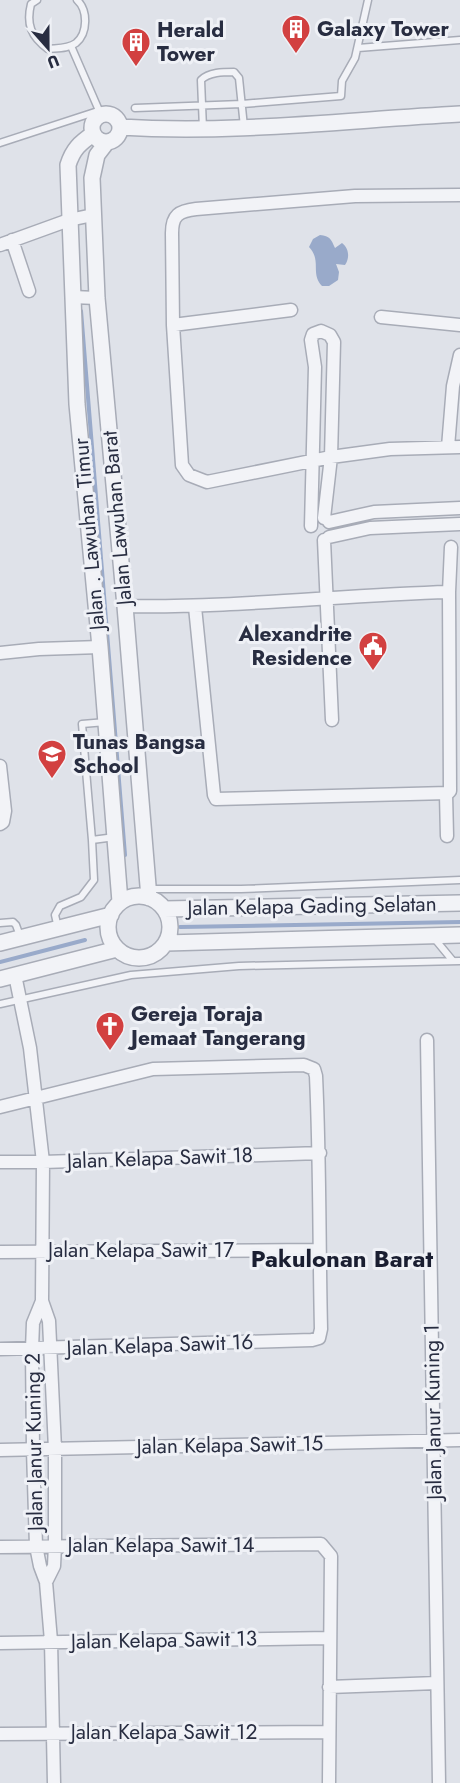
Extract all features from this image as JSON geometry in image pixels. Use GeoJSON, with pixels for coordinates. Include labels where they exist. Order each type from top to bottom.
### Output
{"type":"FeatureCollection","features":[{"type":"Feature","properties":{"kind":"street"},"geometry":{"type":"LineString","coordinates":[[97,112],[116,118],[120,128],[117,138],[100,138],[93,123],[97,112]]}},
{"type":"Feature","properties":{"kind":"street"},"geometry":{"type":"LineString","coordinates":[[120,128],[244,128],[460,114]]}},
{"type":"Feature","properties":{"kind":"street","name":"Jalan . Lawuhan Timur"},"geometry":{"type":"LineString","coordinates":[[100,138],[78,144],[71,155],[68,165],[69,220],[76,404],[100,647],[120,902]]}},
{"type":"Feature","properties":{"kind":"street","name":"Jalan Lawuhan Barat"},"geometry":{"type":"LineString","coordinates":[[100,138],[94,166],[93,215],[97,297],[148,893]]}},
{"type":"Feature","properties":{"kind":"street"},"geometry":{"type":"LineString","coordinates":[[460,195],[355,196],[181,212],[172,222],[173,325],[182,465],[186,472],[196,479],[207,482],[331,457],[390,449],[454,447],[453,386],[460,355]]}},
{"type":"Feature","properties":{"kind":"street"},"geometry":{"type":"LineString","coordinates":[[0,244],[69,220],[93,215]]}},
{"type":"Feature","properties":{"kind":"street"},"geometry":{"type":"LineString","coordinates":[[12,240],[29,291]]}},
{"type":"Feature","properties":{"kind":"street"},"geometry":{"type":"LineString","coordinates":[[72,297],[97,297]]}},
{"type":"Feature","properties":{"kind":"street"},"geometry":{"type":"LineString","coordinates":[[173,325],[291,310]]}},
{"type":"Feature","properties":{"kind":"street"},"geometry":{"type":"LineString","coordinates":[[381,317],[460,325]]}},
{"type":"Feature","properties":{"kind":"street"},"geometry":{"type":"LineString","coordinates":[[332,720],[326,600],[327,538],[332,532],[332,526],[327,520],[334,342],[330,335],[321,331],[313,334],[311,340],[315,367],[311,526],[314,537],[327,538],[370,528],[460,524]]}},
{"type":"Feature","properties":{"kind":"street"},"geometry":{"type":"LineString","coordinates":[[311,526],[314,522],[374,512],[460,508]]}},
{"type":"Feature","properties":{"kind":"street"},"geometry":{"type":"LineString","coordinates":[[195,607],[216,799],[446,794],[450,791],[449,592],[451,547]]}},
{"type":"Feature","properties":{"kind":"street"},"geometry":{"type":"LineString","coordinates":[[125,606],[195,607],[326,600],[378,594],[449,592]]}},
{"type":"Feature","properties":{"kind":"street"},"geometry":{"type":"LineString","coordinates":[[0,653],[100,647]]}},
{"type":"Feature","properties":{"kind":"street"},"geometry":{"type":"LineString","coordinates":[[0,766],[5,811],[2,823]]}},
{"type":"Feature","properties":{"kind":"street"},"geometry":{"type":"LineString","coordinates":[[446,794],[447,836]]}},
{"type":"Feature","properties":{"kind":"street"},"geometry":{"type":"LineString","coordinates":[[148,893],[164,909],[170,926],[166,943],[152,956],[133,958],[117,949],[108,932],[111,915],[120,902],[148,893]]}},
{"type":"Feature","properties":{"kind":"street","name":"Jalan Kelapa Gading Selatan"},"geometry":{"type":"LineString","coordinates":[[164,909],[460,903]]}},
{"type":"Feature","properties":{"kind":"street"},"geometry":{"type":"LineString","coordinates":[[0,944],[111,915]]}},
{"type":"Feature","properties":{"kind":"street","name":"Jalan Kelapa Gading Selatan"},"geometry":{"type":"LineString","coordinates":[[166,943],[460,935]]}},
{"type":"Feature","properties":{"kind":"street"},"geometry":{"type":"LineString","coordinates":[[8,977],[117,949]]}},
{"type":"Feature","properties":{"kind":"street","name":"Jalan Janur Kuning 2"},"geometry":{"type":"LineString","coordinates":[[8,977],[20,999],[37,1097],[43,1162],[42,1301],[49,1321],[55,1449],[54,1566],[46,1582]]}},
{"type":"Feature","properties":{"kind":"street","name":"Jalan Janur Kuning 1"},"geometry":{"type":"LineString","coordinates":[[427,1040],[439,1783]]}},
{"type":"Feature","properties":{"kind":"street"},"geometry":{"type":"LineString","coordinates":[[0,1107],[153,1069],[303,1065],[314,1069],[320,1153],[319,1250]]}},
{"type":"Feature","properties":{"kind":"street","name":"Jalan Kelapa Sawit 18"},"geometry":{"type":"LineString","coordinates":[[0,1162],[320,1153]]}},
{"type":"Feature","properties":{"kind":"street","name":"Jalan Kelapa Sawit 17"},"geometry":{"type":"LineString","coordinates":[[0,1251],[319,1250]]}},
{"type":"Feature","properties":{"kind":"street","name":"Jalan Kelapa Sawit 16"},"geometry":{"type":"LineString","coordinates":[[0,1349],[319,1338],[321,1329],[319,1250]]}},
{"type":"Feature","properties":{"kind":"street","name":"Jalan Janur Kuning 2"},"geometry":{"type":"LineString","coordinates":[[42,1301],[33,1323],[33,1450],[36,1546],[46,1582],[51,1641],[54,1783]]}},
{"type":"Feature","properties":{"kind":"street","name":"Jalan Kelapa Sawit 15"},"geometry":{"type":"LineString","coordinates":[[0,1450],[460,1440]]}},
{"type":"Feature","properties":{"kind":"street","name":"Jalan Kelapa Sawit 14"},"geometry":{"type":"LineString","coordinates":[[0,1547],[321,1544],[331,1556],[329,1638]]}},
{"type":"Feature","properties":{"kind":"street"},"geometry":{"type":"LineString","coordinates":[[329,1638],[329,1783]]}},
{"type":"Feature","properties":{"kind":"street","name":"Jalan Kelapa Sawit 13"},"geometry":{"type":"LineString","coordinates":[[0,1643],[329,1638]]}},
{"type":"Feature","properties":{"kind":"street"},"geometry":{"type":"LineString","coordinates":[[329,1687],[437,1683]]}},
{"type":"Feature","properties":{"kind":"street","name":"Jalan Kelapa Sawit 12"},"geometry":{"type":"LineString","coordinates":[[0,1734],[328,1732]]}},
{"type":"Feature","properties":{"kind":"lane"},"geometry":{"type":"LineString","coordinates":[[36,0],[31,4],[28,23],[33,36],[48,49],[70,46],[78,41],[84,31],[85,18],[77,0]]}},
{"type":"Feature","properties":{"kind":"lane"},"geometry":{"type":"LineString","coordinates":[[135,108],[242,104],[341,96],[342,81],[358,48],[368,0]]}},
{"type":"Feature","properties":{"kind":"lane"},"geometry":{"type":"LineString","coordinates":[[358,48],[460,40]]}},
{"type":"Feature","properties":{"kind":"lane"},"geometry":{"type":"LineString","coordinates":[[0,143],[97,112],[70,46]]}},
{"type":"Feature","properties":{"kind":"lane"},"geometry":{"type":"LineString","coordinates":[[203,129],[201,80],[205,76],[222,72],[234,72],[239,78],[244,128]]}},
{"type":"Feature","properties":{"kind":"lane"},"geometry":{"type":"LineString","coordinates":[[58,928],[55,915],[60,906],[81,897],[94,880],[82,724],[106,722]]}},
{"type":"Feature","properties":{"kind":"lane"},"geometry":{"type":"LineString","coordinates":[[92,840],[115,837]]}},
{"type":"Feature","properties":{"kind":"lane"},"geometry":{"type":"LineString","coordinates":[[148,893],[460,880]]}},
{"type":"Feature","properties":{"kind":"lane"},"geometry":{"type":"LineString","coordinates":[[240,907],[241,889]]}},
{"type":"Feature","properties":{"kind":"lane"},"geometry":{"type":"LineString","coordinates":[[0,923],[13,922],[20,932],[20,938]]}},
{"type":"Feature","properties":{"kind":"lane"},"geometry":{"type":"LineString","coordinates":[[432,936],[456,961]]}},
{"type":"Feature","properties":{"kind":"lane"},"geometry":{"type":"LineString","coordinates":[[0,1004],[131,975],[239,966],[456,961]]}},
{"type":"Feature","properties":{"kind":"water"},"geometry":{"type":"Polygon","coordinates":[[[320,235],[330,238],[335,248],[342,243],[348,253],[345,265],[336,264],[339,272],[338,280],[329,286],[322,286],[319,281],[315,257],[309,247],[313,239],[320,235]]]}},
{"type":"Feature","properties":{"kind":"waterway"},"geometry":{"type":"LineString","coordinates":[[81,311],[125,855]]}},
{"type":"Feature","properties":{"kind":"waterway"},"geometry":{"type":"LineString","coordinates":[[180,927],[460,922]]}},
{"type":"Feature","properties":{"kind":"waterway"},"geometry":{"type":"LineString","coordinates":[[0,962],[85,940]]}},
{"type":"Feature","properties":{"kind":"place","name":"Galaxy Tower"},"geometry":{"type":"Point","coordinates":[296,54]}},
{"type":"Feature","properties":{"kind":"place","name":"Herald Tower"},"geometry":{"type":"Point","coordinates":[136,68]}},
{"type":"Feature","properties":{"kind":"place","name":"Alexandrite Residence"},"geometry":{"type":"Point","coordinates":[373,672]}},
{"type":"Feature","properties":{"kind":"place","name":"Tunas Bangsa School"},"geometry":{"type":"Point","coordinates":[52,780]}},
{"type":"Feature","properties":{"kind":"place","name":"Gereja Toraja Jemaat Tangerang"},"geometry":{"type":"Point","coordinates":[110,1052]}},
{"type":"Feature","properties":{"kind":"district","name":"Pakulonan Barat"},"geometry":{"type":"Point","coordinates":[342,1258]}}]}
